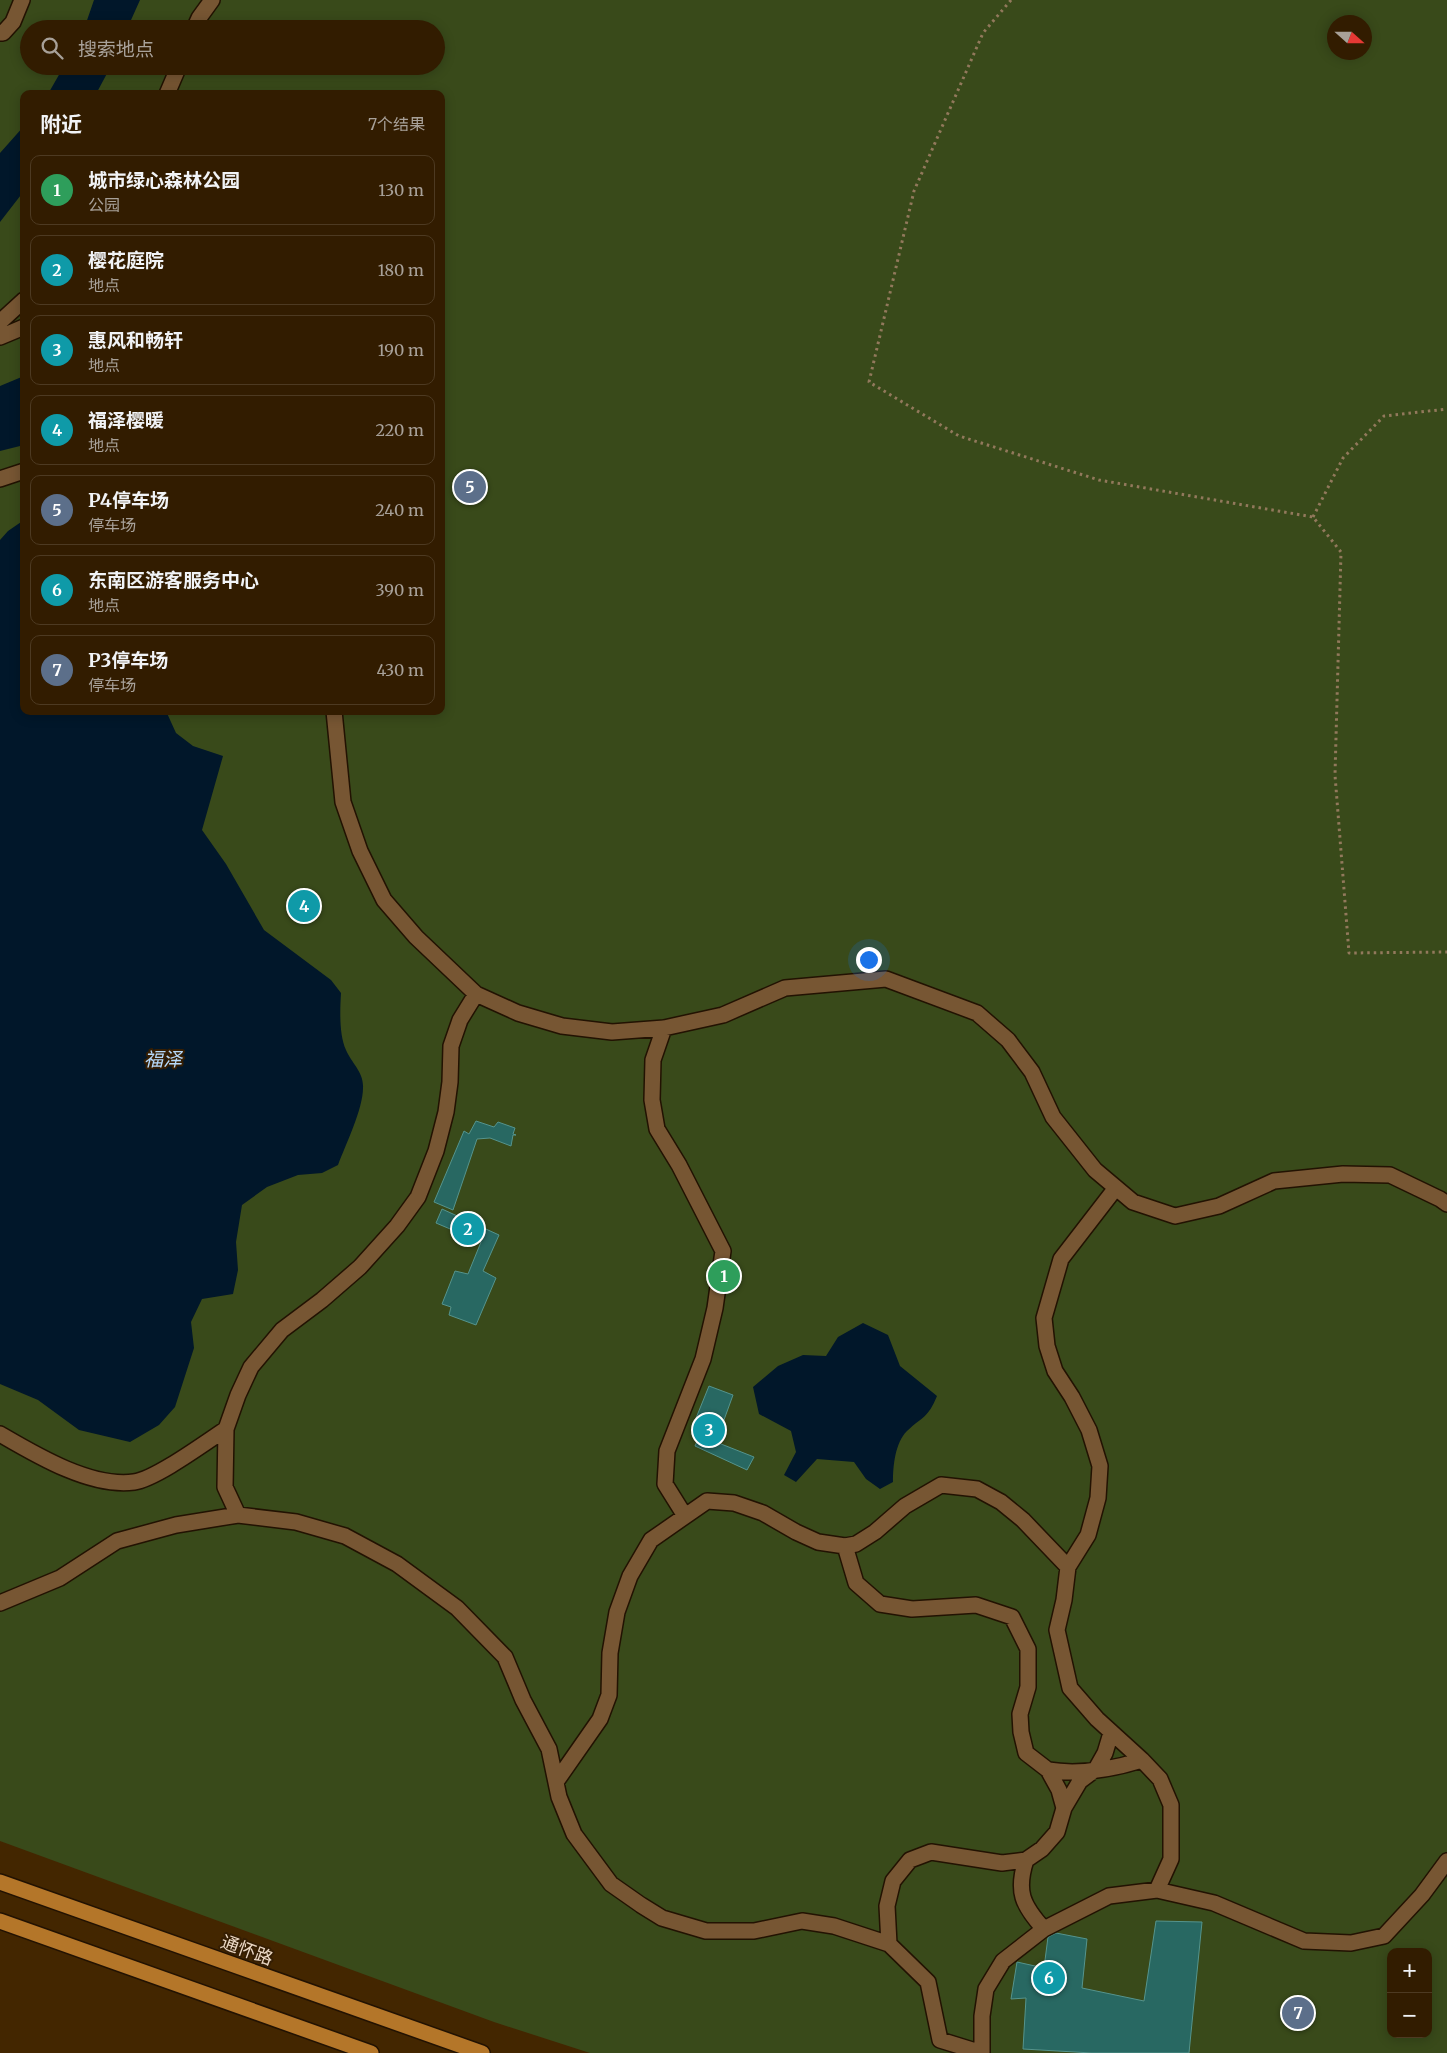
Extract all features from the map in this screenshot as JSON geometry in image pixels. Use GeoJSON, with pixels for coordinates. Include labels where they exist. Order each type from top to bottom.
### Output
{"type":"FeatureCollection","features":[{"type":"Feature","properties":{"kind":"main road","name":"通怀路"},"geometry":{"type":"LineString","coordinates":[[0,1882],[482,2053]]}},
{"type":"Feature","properties":{"kind":"main road"},"geometry":{"type":"LineString","coordinates":[[0,1921],[371,2053]]}},
{"type":"Feature","properties":{"kind":"lane"},"geometry":{"type":"LineString","coordinates":[[0,33],[3,33],[13,22],[22,0]]}},
{"type":"Feature","properties":{"kind":"lane"},"geometry":{"type":"LineString","coordinates":[[198,20],[212,0]]}},
{"type":"Feature","properties":{"kind":"lane"},"geometry":{"type":"LineString","coordinates":[[169,90],[175,75]]}},
{"type":"Feature","properties":{"kind":"lane"},"geometry":{"type":"LineString","coordinates":[[0,322],[20,304]]}},
{"type":"Feature","properties":{"kind":"lane"},"geometry":{"type":"LineString","coordinates":[[0,336],[20,328]]}},
{"type":"Feature","properties":{"kind":"lane"},"geometry":{"type":"LineString","coordinates":[[0,479],[20,472]]}},
{"type":"Feature","properties":{"kind":"lane"},"geometry":{"type":"LineString","coordinates":[[334,715],[342,802],[360,851],[384,900],[416,937],[476,994],[518,1013],[562,1026],[612,1032],[664,1028],[724,1015],[785,988],[886,979],[977,1013],[1008,1040],[1032,1072],[1053,1117],[1095,1170],[1115,1189],[1133,1202],[1175,1216],[1220,1206],[1274,1181],[1343,1174],[1390,1175],[1447,1204]]}},
{"type":"Feature","properties":{"kind":"lane"},"geometry":{"type":"LineString","coordinates":[[238,1515],[225,1487],[226,1429],[251,1366],[282,1330],[322,1300],[360,1267],[397,1226],[418,1197],[436,1151],[446,1112],[450,1082],[450,1046],[460,1020],[476,994]]}},
{"type":"Feature","properties":{"kind":"lane"},"geometry":{"type":"LineString","coordinates":[[664,1028],[653,1060],[652,1100],[657,1129],[679,1165],[723,1251],[715,1308],[703,1359],[667,1451],[665,1484],[685,1516]]}},
{"type":"Feature","properties":{"kind":"lane"},"geometry":{"type":"LineString","coordinates":[[1115,1189],[1061,1259],[1044,1318],[1047,1346],[1055,1371],[1072,1397],[1089,1430],[1100,1466],[1098,1498],[1088,1535],[1068,1567],[1064,1600],[1057,1630],[1070,1688],[1111,1733],[1142,1760],[1160,1779],[1171,1805],[1171,1859],[1157,1890]]}},
{"type":"Feature","properties":{"kind":"lane"},"geometry":{"type":"LineString","coordinates":[[0,1434],[61,1467],[102,1480],[135,1482],[161,1471],[226,1429]]}},
{"type":"Feature","properties":{"kind":"lane"},"geometry":{"type":"LineString","coordinates":[[556,1782],[600,1719],[609,1695],[610,1653],[614,1628],[617,1612],[630,1576],[651,1540],[707,1501],[734,1503],[763,1513],[818,1542],[845,1546],[856,1544],[875,1532],[905,1506],[941,1485],[977,1489],[1001,1502],[1023,1520],[1068,1567]]}},
{"type":"Feature","properties":{"kind":"lane"},"geometry":{"type":"LineString","coordinates":[[0,1603],[60,1578],[117,1540],[176,1525],[238,1515],[296,1522],[345,1536],[397,1564],[457,1608],[505,1658],[523,1700],[549,1749],[560,1797],[574,1834],[611,1884],[641,1906],[662,1918],[706,1931],[754,1931],[802,1922],[834,1926],[888,1944],[928,1982],[940,2040],[982,2052],[982,2016],[986,1989],[1003,1960],[1044,1929],[1109,1896],[1157,1890],[1214,1903],[1304,1941],[1351,1943],[1384,1936],[1422,1895],[1447,1861]]}},
{"type":"Feature","properties":{"kind":"lane"},"geometry":{"type":"LineString","coordinates":[[845,1546],[856,1583],[880,1604],[912,1609],[976,1606],[1012,1618],[1028,1649],[1028,1687],[1020,1714],[1021,1732],[1026,1753],[1048,1770],[1059,1790],[1064,1808]]}},
{"type":"Feature","properties":{"kind":"lane"},"geometry":{"type":"LineString","coordinates":[[888,1944],[888,1906],[893,1881],[910,1860],[931,1852],[1002,1863],[1026,1860],[1042,1849],[1057,1832],[1064,1808],[1080,1781],[1096,1769],[1105,1753],[1111,1733]]}},
{"type":"Feature","properties":{"kind":"lane"},"geometry":{"type":"LineString","coordinates":[[1048,1770],[1062,1772],[1096,1769],[1123,1766],[1142,1760]]}},
{"type":"Feature","properties":{"kind":"lane"},"geometry":{"type":"LineString","coordinates":[[1026,1860],[1020,1878],[1023,1897],[1029,1913],[1044,1929]]}},
{"type":"Feature","properties":{"kind":"path"},"geometry":{"type":"LineString","coordinates":[[1011,0],[983,33],[914,191],[869,382],[959,436],[1099,480],[1313,517],[1341,552],[1335,774],[1350,953],[1447,952]]}},
{"type":"Feature","properties":{"kind":"path"},"geometry":{"type":"LineString","coordinates":[[1313,517],[1343,458],[1384,416],[1447,409]]}},
{"type":"Feature","properties":{"kind":"green space"},"geometry":{"type":"Polygon","coordinates":[[[0,0],[1447,0],[1447,2053],[590,2053],[494,2022],[0,1841],[0,0]]]}},
{"type":"Feature","properties":{"kind":"water"},"geometry":{"type":"Polygon","coordinates":[[[94,0],[140,0],[131,20],[87,20],[94,0]]]}},
{"type":"Feature","properties":{"kind":"water"},"geometry":{"type":"Polygon","coordinates":[[[59,75],[106,75],[98,90],[50,90],[59,75]]]}},
{"type":"Feature","properties":{"kind":"water"},"geometry":{"type":"Polygon","coordinates":[[[20,130],[20,196],[0,222],[0,153],[20,130]]]}},
{"type":"Feature","properties":{"kind":"water"},"geometry":{"type":"Polygon","coordinates":[[[20,378],[20,446],[0,451],[0,386],[20,378]]]}},
{"type":"Feature","properties":{"kind":"water","name":"福泽"},"geometry":{"type":"Polygon","coordinates":[[[20,523],[20,715],[168,715],[176,733],[193,746],[223,756],[202,830],[226,864],[264,930],[331,980],[341,993],[340,1022],[342,1037],[348,1055],[360,1073],[363,1082],[357,1116],[338,1165],[322,1173],[298,1175],[267,1187],[242,1205],[236,1242],[238,1270],[233,1294],[202,1299],[191,1322],[194,1348],[175,1407],[159,1425],[130,1442],[79,1430],[38,1400],[0,1384],[0,540],[8,531],[20,523]]]}},
{"type":"Feature","properties":{"kind":"water"},"geometry":{"type":"Polygon","coordinates":[[[863,1323],[888,1335],[900,1366],[937,1396],[928,1413],[903,1436],[897,1448],[893,1482],[880,1489],[866,1479],[854,1462],[817,1459],[796,1482],[784,1475],[796,1452],[791,1431],[759,1414],[753,1387],[778,1366],[803,1355],[826,1356],[838,1337],[863,1323]]]}},
{"type":"Feature","properties":{"kind":"building"},"geometry":{"type":"Polygon","coordinates":[[[476,1121],[494,1127],[498,1122],[515,1128],[513,1134],[516,1135],[513,1135],[511,1146],[490,1138],[477,1139],[453,1210],[434,1202],[464,1131],[469,1134],[476,1121]]]}},
{"type":"Feature","properties":{"kind":"building"},"geometry":{"type":"Polygon","coordinates":[[[442,1209],[499,1235],[483,1271],[496,1278],[476,1325],[449,1315],[451,1307],[442,1304],[455,1271],[468,1274],[481,1242],[436,1223],[442,1209]]]}},
{"type":"Feature","properties":{"kind":"building"},"geometry":{"type":"Polygon","coordinates":[[[709,1386],[733,1395],[716,1442],[754,1457],[747,1470],[695,1446],[700,1435],[704,1437],[705,1432],[692,1428],[709,1386]]]}},
{"type":"Feature","properties":{"kind":"building"},"geometry":{"type":"Polygon","coordinates":[[[1156,1921],[1202,1922],[1189,2053],[1092,2053],[1023,2049],[1026,1998],[1011,1999],[1017,1962],[1044,1968],[1048,1937],[1056,1933],[1087,1939],[1082,1988],[1144,2001],[1156,1921]]]}},
{"type":"Feature","properties":{"kind":"place","name":"P4停车场"},"geometry":{"type":"Point","coordinates":[470,487]}},
{"type":"Feature","properties":{"kind":"place","name":"福泽樱暖"},"geometry":{"type":"Point","coordinates":[304,906]}},
{"type":"Feature","properties":{"kind":"place","name":"樱花庭院"},"geometry":{"type":"Point","coordinates":[468,1229]}},
{"type":"Feature","properties":{"kind":"place","name":"城市绿心森林公园"},"geometry":{"type":"Point","coordinates":[724,1276]}},
{"type":"Feature","properties":{"kind":"place","name":"惠风和畅轩"},"geometry":{"type":"Point","coordinates":[709,1430]}},
{"type":"Feature","properties":{"kind":"place","name":"东南区游客服务中心"},"geometry":{"type":"Point","coordinates":[1049,1978]}},
{"type":"Feature","properties":{"kind":"place","name":"P3停车场"},"geometry":{"type":"Point","coordinates":[1298,2013]}}]}
